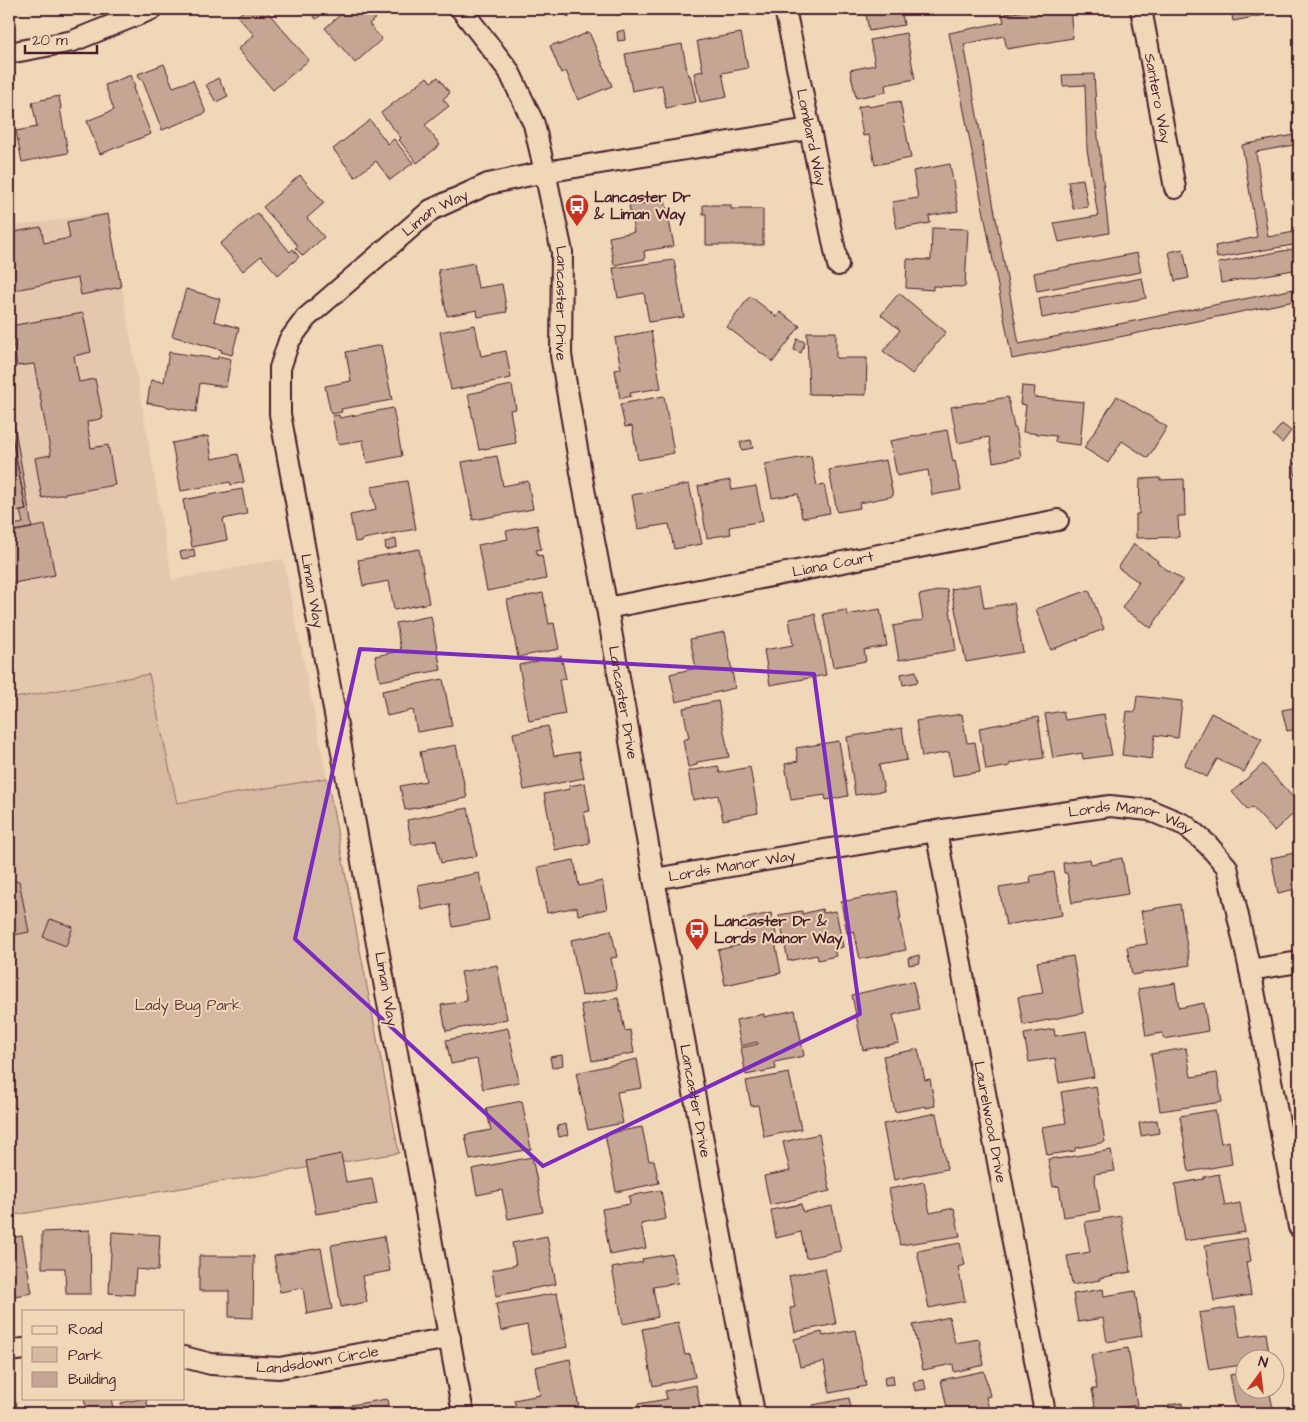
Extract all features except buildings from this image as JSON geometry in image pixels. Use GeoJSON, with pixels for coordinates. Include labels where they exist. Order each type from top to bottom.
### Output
{"type":"FeatureCollection","features":[{"type":"Feature","properties":{"kind":"street"},"geometry":{"type":"LineString","coordinates":[[9,53],[74,40],[152,9]]}},
{"type":"Feature","properties":{"kind":"street","name":"Lancaster Drive"},"geometry":{"type":"LineString","coordinates":[[461,9],[509,71],[534,124],[562,252],[561,355],[654,879],[754,1413]]}},
{"type":"Feature","properties":{"kind":"street","name":"Lombard Way"},"geometry":{"type":"LineString","coordinates":[[785,9],[838,265]]}},
{"type":"Feature","properties":{"kind":"street","name":"Santero Way"},"geometry":{"type":"LineString","coordinates":[[1141,9],[1176,188]]}},
{"type":"Feature","properties":{"kind":"street","name":"Liman Way"},"geometry":{"type":"LineString","coordinates":[[464,1413],[280,414],[280,368],[289,341],[306,318],[432,210],[488,184],[545,172],[809,129]]}},
{"type":"Feature","properties":{"kind":"street","name":"Liana Court"},"geometry":{"type":"LineString","coordinates":[[607,608],[1058,520]]}},
{"type":"Feature","properties":{"kind":"street","name":"Lords Manor Way"},"geometry":{"type":"LineString","coordinates":[[654,879],[936,831],[1110,806],[1149,810],[1184,825],[1208,845],[1227,867],[1250,970],[1299,1227]]}},
{"type":"Feature","properties":{"kind":"street","name":"Laurelwood Drive"},"geometry":{"type":"LineString","coordinates":[[936,831],[1044,1413]]}},
{"type":"Feature","properties":{"kind":"street"},"geometry":{"type":"LineString","coordinates":[[1250,970],[1299,962]]}},
{"type":"Feature","properties":{"kind":"street","name":"Landsdown Circle"},"geometry":{"type":"LineString","coordinates":[[185,1357],[211,1364],[279,1368],[450,1338]]}},
{"type":"Feature","properties":{"kind":"street"},"geometry":{"type":"LineString","coordinates":[[9,1351],[22,1349]]}},
{"type":"Feature","properties":{"kind":"highlighted area"},"geometry":{"type":"Polygon","coordinates":[[[360,649],[814,674],[860,1014],[543,1166],[295,939],[360,649]]]}},
{"type":"Feature","properties":{"kind":"shaded area"},"geometry":{"type":"Polygon","coordinates":[[[109,212],[172,580],[283,559],[327,778],[177,803],[149,674],[9,699],[9,227],[109,212]]]}},
{"type":"Feature","properties":{"kind":"green space","name":"Lady Bug Park"},"geometry":{"type":"Polygon","coordinates":[[[149,674],[177,803],[327,778],[399,1153],[9,1216],[9,699],[149,674]]]}},
{"type":"Feature","properties":{"kind":"place","name":"Lancaster Dr & Liman Way"},"geometry":{"type":"Point","coordinates":[577,227]}},
{"type":"Feature","properties":{"kind":"place","name":"Lancaster Dr & Lords Manor Way"},"geometry":{"type":"Point","coordinates":[697,951]}}]}
